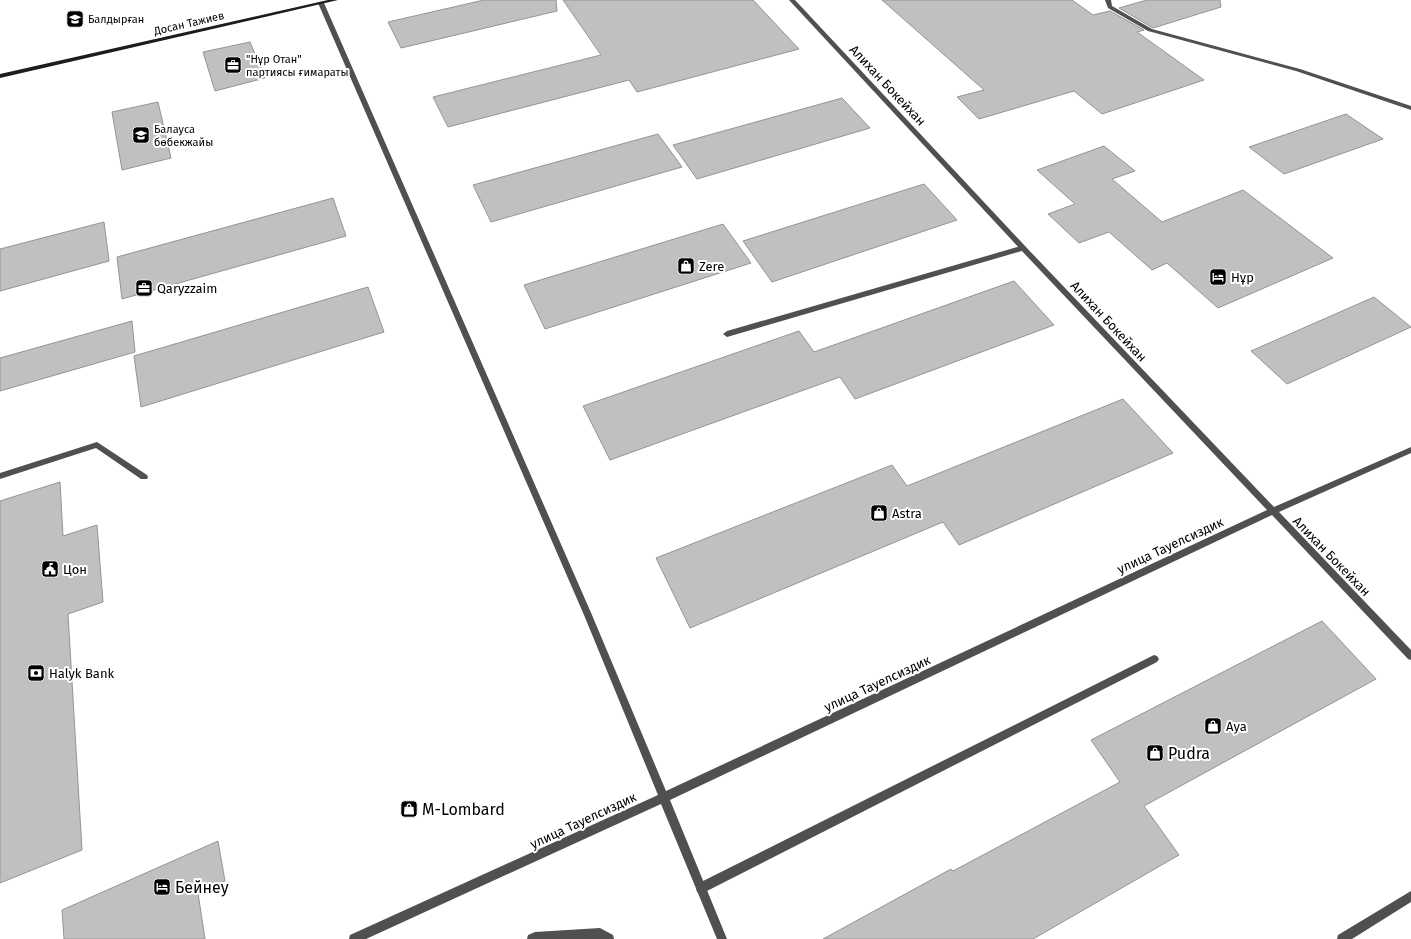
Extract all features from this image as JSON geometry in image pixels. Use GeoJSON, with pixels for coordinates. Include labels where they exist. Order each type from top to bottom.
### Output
{"type":"FeatureCollection","features":[{"type":"Feature","properties":{"kind":"street","name":"Досан Тажиев"},"geometry":{"type":"LineString","coordinates":[[0,76],[335,0]]}},
{"type":"Feature","properties":{"kind":"street","name":"Алихан Бокейхан"},"geometry":{"type":"LineString","coordinates":[[792,0],[1024,248],[1411,656]]}},
{"type":"Feature","properties":{"kind":"street"},"geometry":{"type":"LineString","coordinates":[[1108,0],[1110,7],[1150,30],[1298,70],[1411,108]]}},
{"type":"Feature","properties":{"kind":"street"},"geometry":{"type":"LineString","coordinates":[[321,3],[585,607],[722,939]]}},
{"type":"Feature","properties":{"kind":"street"},"geometry":{"type":"LineString","coordinates":[[728,334],[1024,248]]}},
{"type":"Feature","properties":{"kind":"street"},"geometry":{"type":"LineString","coordinates":[[0,476],[97,445],[144,477]]}},
{"type":"Feature","properties":{"kind":"street","name":"улица Тауелсиздик"},"geometry":{"type":"LineString","coordinates":[[354,939],[664,798],[1273,511],[1411,450]]}},
{"type":"Feature","properties":{"kind":"street"},"geometry":{"type":"LineString","coordinates":[[701,888],[1154,659]]}},
{"type":"Feature","properties":{"kind":"street"},"geometry":{"type":"LineString","coordinates":[[1342,939],[1411,896]]}},
{"type":"Feature","properties":{"kind":"street"},"geometry":{"type":"LineString","coordinates":[[532,939],[535,937],[600,933],[609,939]]}},
{"type":"Feature","properties":{"kind":"building"},"geometry":{"type":"Polygon","coordinates":[[[484,0],[556,0],[557,11],[401,48],[388,22],[484,0]]]}},
{"type":"Feature","properties":{"kind":"building"},"geometry":{"type":"Polygon","coordinates":[[[563,0],[753,0],[799,49],[637,92],[629,80],[448,127],[433,97],[601,55],[563,0]]]}},
{"type":"Feature","properties":{"kind":"building"},"geometry":{"type":"Polygon","coordinates":[[[882,0],[1072,0],[1093,15],[1110,11],[1144,30],[1137,32],[1204,80],[1102,114],[1074,91],[979,119],[957,97],[984,90],[882,0]]]}},
{"type":"Feature","properties":{"kind":"building"},"geometry":{"type":"Polygon","coordinates":[[[1147,0],[1220,0],[1221,7],[1153,28],[1119,8],[1147,0]]]}},
{"type":"Feature","properties":{"kind":"building","name":"\"Нұр Отан\" партиясы ғимараты"},"geometry":{"type":"Polygon","coordinates":[[[250,42],[265,78],[215,91],[203,52],[250,42]]]}},
{"type":"Feature","properties":{"kind":"building"},"geometry":{"type":"Polygon","coordinates":[[[842,98],[870,128],[697,179],[673,145],[842,98]]]}},
{"type":"Feature","properties":{"kind":"building","name":"Балауса бөбекжайы"},"geometry":{"type":"Polygon","coordinates":[[[158,102],[171,158],[122,170],[112,112],[158,102]]]}},
{"type":"Feature","properties":{"kind":"building"},"geometry":{"type":"Polygon","coordinates":[[[1346,114],[1383,139],[1284,174],[1249,147],[1346,114]]]}},
{"type":"Feature","properties":{"kind":"building"},"geometry":{"type":"Polygon","coordinates":[[[658,134],[682,167],[491,222],[473,185],[658,134]]]}},
{"type":"Feature","properties":{"kind":"building"},"geometry":{"type":"Polygon","coordinates":[[[1104,146],[1135,171],[1112,179],[1162,222],[1243,190],[1333,258],[1218,308],[1167,263],[1152,270],[1109,232],[1079,243],[1048,214],[1075,204],[1037,170],[1104,146]]]}},
{"type":"Feature","properties":{"kind":"building"},"geometry":{"type":"Polygon","coordinates":[[[924,184],[957,220],[772,282],[743,241],[924,184]]]}},
{"type":"Feature","properties":{"kind":"building"},"geometry":{"type":"Polygon","coordinates":[[[333,198],[346,236],[122,299],[117,257],[333,198]]]}},
{"type":"Feature","properties":{"kind":"building"},"geometry":{"type":"Polygon","coordinates":[[[104,222],[109,261],[0,291],[0,249],[104,222]]]}},
{"type":"Feature","properties":{"kind":"building"},"geometry":{"type":"Polygon","coordinates":[[[723,224],[751,263],[545,329],[524,285],[723,224]]]}},
{"type":"Feature","properties":{"kind":"building"},"geometry":{"type":"Polygon","coordinates":[[[1014,281],[1054,325],[855,399],[840,377],[610,460],[583,406],[799,331],[814,352],[1014,281]]]}},
{"type":"Feature","properties":{"kind":"building"},"geometry":{"type":"Polygon","coordinates":[[[368,287],[384,332],[141,407],[134,356],[368,287]]]}},
{"type":"Feature","properties":{"kind":"building"},"geometry":{"type":"Polygon","coordinates":[[[1374,297],[1411,327],[1287,384],[1251,351],[1374,297]]]}},
{"type":"Feature","properties":{"kind":"building"},"geometry":{"type":"Polygon","coordinates":[[[132,321],[135,352],[0,391],[0,358],[132,321]]]}},
{"type":"Feature","properties":{"kind":"building"},"geometry":{"type":"Polygon","coordinates":[[[1123,399],[1173,453],[959,545],[943,522],[690,628],[656,558],[892,465],[907,486],[1123,399]]]}},
{"type":"Feature","properties":{"kind":"building"},"geometry":{"type":"Polygon","coordinates":[[[60,482],[63,536],[97,525],[103,602],[68,614],[82,850],[0,883],[0,501],[60,482]]]}},
{"type":"Feature","properties":{"kind":"building"},"geometry":{"type":"Polygon","coordinates":[[[1322,621],[1376,679],[1144,806],[1179,855],[1033,939],[823,939],[951,869],[953,871],[1120,782],[1091,740],[1322,621]]]}},
{"type":"Feature","properties":{"kind":"building","name":"Бейнеу"},"geometry":{"type":"Polygon","coordinates":[[[218,841],[225,881],[198,893],[205,939],[64,939],[62,910],[218,841]]]}},
{"type":"Feature","properties":{"kind":"place","name":"Балдырған"},"geometry":{"type":"Point","coordinates":[75,19]}},
{"type":"Feature","properties":{"kind":"place","name":"\"Нұр Отан\" партиясы ғимараты"},"geometry":{"type":"Point","coordinates":[233,65]}},
{"type":"Feature","properties":{"kind":"place","name":"Балауса бөбекжайы"},"geometry":{"type":"Point","coordinates":[141,135]}},
{"type":"Feature","properties":{"kind":"place","name":"Zere"},"geometry":{"type":"Point","coordinates":[686,266]}},
{"type":"Feature","properties":{"kind":"place","name":"Нұр"},"geometry":{"type":"Point","coordinates":[1218,277]}},
{"type":"Feature","properties":{"kind":"place","name":"Qaryzzaim"},"geometry":{"type":"Point","coordinates":[144,288]}},
{"type":"Feature","properties":{"kind":"place","name":"Astra"},"geometry":{"type":"Point","coordinates":[879,513]}},
{"type":"Feature","properties":{"kind":"place","name":"Цон"},"geometry":{"type":"Point","coordinates":[50,569]}},
{"type":"Feature","properties":{"kind":"place","name":"Halyk Bank"},"geometry":{"type":"Point","coordinates":[36,673]}},
{"type":"Feature","properties":{"kind":"place","name":"Aya"},"geometry":{"type":"Point","coordinates":[1213,726]}},
{"type":"Feature","properties":{"kind":"place","name":"Pudra"},"geometry":{"type":"Point","coordinates":[1155,753]}},
{"type":"Feature","properties":{"kind":"place","name":"M-Lombard"},"geometry":{"type":"Point","coordinates":[409,809]}},
{"type":"Feature","properties":{"kind":"place","name":"Бейнеу"},"geometry":{"type":"Point","coordinates":[162,887]}}]}
